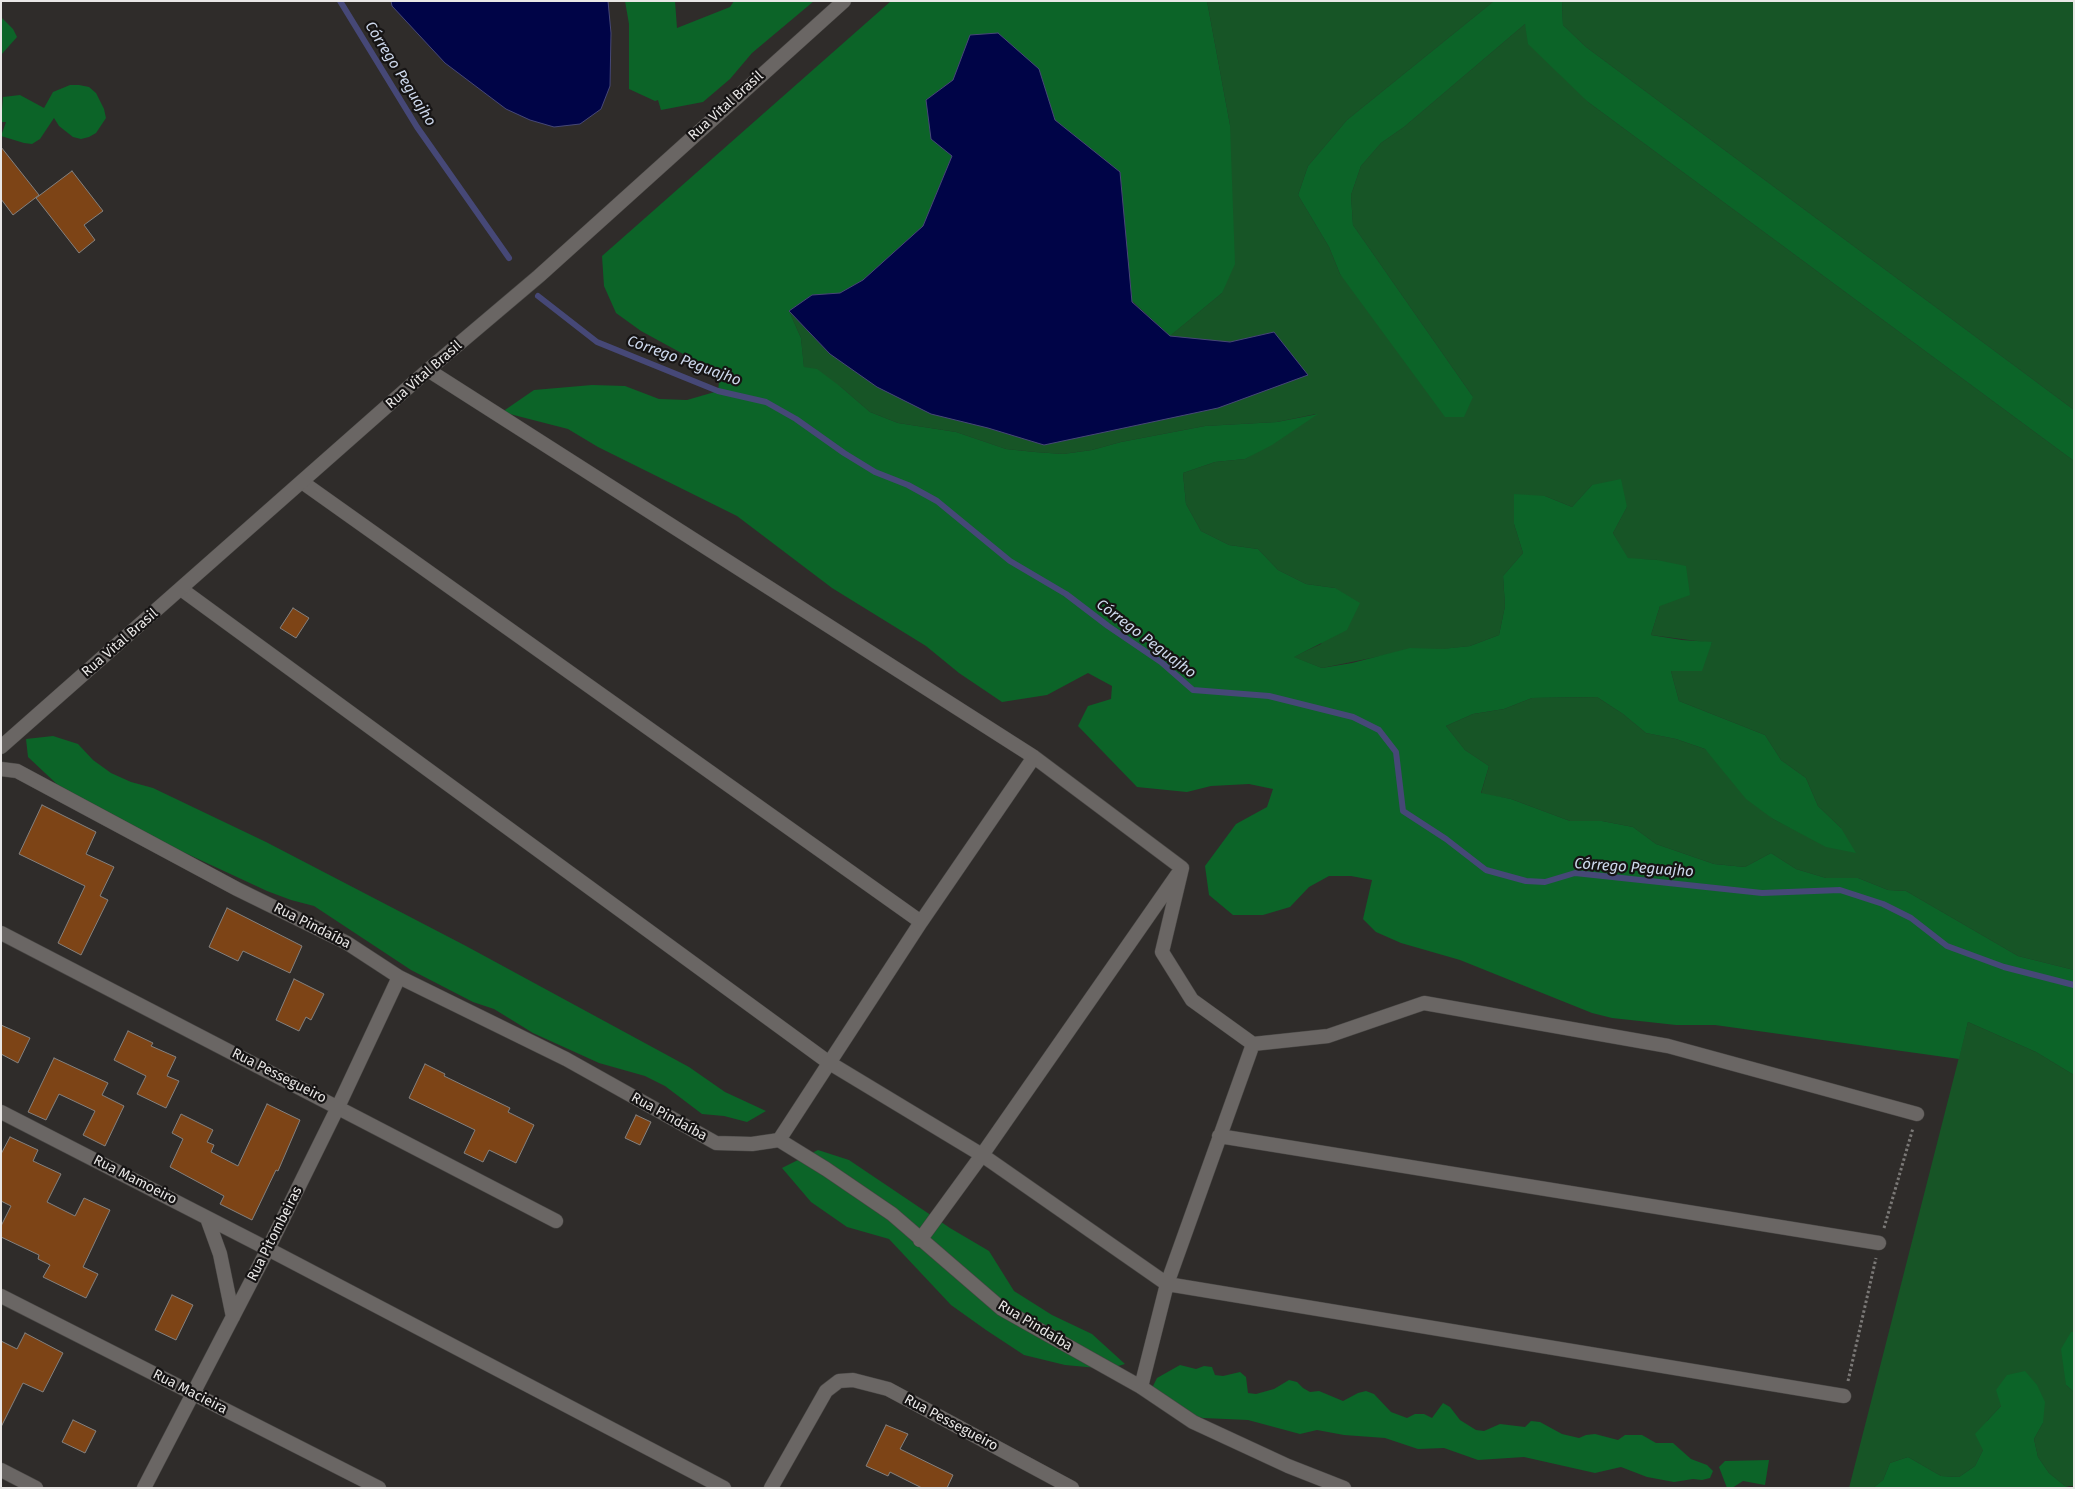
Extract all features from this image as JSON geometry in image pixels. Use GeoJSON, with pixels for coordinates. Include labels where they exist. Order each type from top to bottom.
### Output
{"type":"FeatureCollection","features":[{"type":"Feature","properties":{"kind":"street","name":"Rua Vital Brasil"},"geometry":{"type":"LineString","coordinates":[[1,747],[428,370],[539,276],[844,1]]}},
{"type":"Feature","properties":{"kind":"street"},"geometry":{"type":"LineString","coordinates":[[428,370],[1034,757],[1182,868]]}},
{"type":"Feature","properties":{"kind":"street"},"geometry":{"type":"LineString","coordinates":[[302,482],[921,922]]}},
{"type":"Feature","properties":{"kind":"street"},"geometry":{"type":"LineString","coordinates":[[181,589],[828,1062],[982,1156],[1167,1284],[1844,1396]]}},
{"type":"Feature","properties":{"kind":"street"},"geometry":{"type":"LineString","coordinates":[[779,1140],[828,1062],[921,922],[1034,757]]}},
{"type":"Feature","properties":{"kind":"street","name":"Rua Pindaíba"},"geometry":{"type":"LineString","coordinates":[[1,769],[17,771],[237,889],[347,943],[399,977],[566,1060],[716,1143],[752,1144],[779,1140],[826,1168],[892,1214],[1002,1309],[1141,1387],[1193,1422],[1288,1466],[1344,1488]]}},
{"type":"Feature","properties":{"kind":"street"},"geometry":{"type":"LineString","coordinates":[[1182,868],[1162,952],[1192,1000],[1253,1044],[1328,1036],[1424,1004],[1668,1046],[1917,1114]]}},
{"type":"Feature","properties":{"kind":"street"},"geometry":{"type":"LineString","coordinates":[[920,1240],[982,1156],[1182,868]]}},
{"type":"Feature","properties":{"kind":"street","name":"Rua Pessegueiro"},"geometry":{"type":"LineString","coordinates":[[1,933],[556,1220]]}},
{"type":"Feature","properties":{"kind":"street","name":"Rua Pitombeiras"},"geometry":{"type":"LineString","coordinates":[[144,1488],[268,1249],[399,977]]}},
{"type":"Feature","properties":{"kind":"street"},"geometry":{"type":"LineString","coordinates":[[1141,1387],[1167,1284],[1253,1044]]}},
{"type":"Feature","properties":{"kind":"street","name":"Rua Mamoeiro"},"geometry":{"type":"LineString","coordinates":[[1,1112],[268,1249],[724,1488]]}},
{"type":"Feature","properties":{"kind":"street"},"geometry":{"type":"LineString","coordinates":[[1219,1136],[1879,1243]]}},
{"type":"Feature","properties":{"kind":"street"},"geometry":{"type":"LineString","coordinates":[[207,1218],[220,1254],[233,1317]]}},
{"type":"Feature","properties":{"kind":"street","name":"Rua Macieira"},"geometry":{"type":"LineString","coordinates":[[1,1296],[379,1488]]}},
{"type":"Feature","properties":{"kind":"street","name":"Rua Pessegueiro"},"geometry":{"type":"LineString","coordinates":[[771,1488],[826,1391],[839,1381],[854,1380],[888,1389],[1072,1488]]}},
{"type":"Feature","properties":{"kind":"street"},"geometry":{"type":"LineString","coordinates":[[1,1470],[36,1488]]}},
{"type":"Feature","properties":{"kind":"green space"},"geometry":{"type":"Polygon","coordinates":[[[625,1],[675,1],[677,28],[730,7],[734,1],[814,1],[752,53],[730,79],[703,102],[661,110],[658,100],[655,101],[629,89],[629,24],[625,1]]]}},
{"type":"Feature","properties":{"kind":"green space"},"geometry":{"type":"Polygon","coordinates":[[[891,1],[1207,1],[1230,125],[1235,264],[1222,293],[1170,336],[1132,301],[1120,172],[1055,120],[1038,69],[953,80],[926,100],[952,156],[923,226],[863,280],[840,293],[812,295],[789,311],[801,338],[804,367],[817,369],[870,412],[898,423],[956,432],[1006,449],[1035,452],[1063,454],[1092,450],[1121,442],[1205,426],[1277,422],[1318,414],[1272,445],[1245,459],[1215,462],[1183,473],[1186,504],[1201,531],[1229,545],[1258,549],[1278,570],[1306,584],[1335,588],[1360,603],[1347,630],[1294,657],[1322,668],[1352,663],[1410,648],[1441,649],[1470,646],[1499,635],[1505,606],[1503,576],[1523,553],[1514,524],[1514,494],[1545,496],[1572,507],[1592,485],[1621,479],[1627,507],[1613,533],[1628,558],[1657,560],[1686,566],[1690,595],[1660,606],[1651,635],[1712,642],[1702,671],[1671,671],[1679,701],[1765,735],[1781,760],[1806,778],[1818,806],[1841,828],[1856,853],[1826,847],[1773,819],[1746,799],[1705,749],[1676,739],[1646,733],[1623,714],[1597,697],[1532,698],[1504,709],[1473,714],[1446,726],[1465,750],[1489,766],[1481,793],[1511,799],[1570,821],[1602,821],[1633,827],[1656,844],[1714,864],[1745,867],[1771,853],[1796,869],[1826,878],[1858,878],[1888,890],[1906,891],[2018,956],[2074,970],[2074,1075],[2036,1052],[1968,1022],[1959,1059],[1715,1025],[1676,1025],[1612,1018],[1592,1013],[1460,960],[1401,943],[1376,932],[1363,919],[1372,880],[1351,876],[1329,876],[1309,887],[1290,907],[1263,915],[1233,915],[1209,895],[1205,866],[1236,824],[1267,807],[1273,789],[1249,784],[1211,786],[1187,792],[1137,787],[1078,726],[1088,706],[1111,699],[1112,686],[1088,673],[1047,695],[1002,702],[959,673],[926,646],[832,588],[737,516],[598,447],[568,429],[502,412],[534,390],[592,385],[625,386],[659,399],[687,400],[718,391],[720,374],[641,331],[616,313],[604,286],[602,256],[891,1]]]}},
{"type":"Feature","properties":{"kind":"green space"},"geometry":{"type":"Polygon","coordinates":[[[1207,1],[1494,1],[1347,120],[1308,166],[1298,195],[1329,247],[1340,274],[1473,397],[1353,225],[1351,195],[1361,166],[1381,143],[1404,127],[1525,24],[1588,102],[2074,461],[2074,970],[2018,956],[1906,891],[1888,890],[1858,878],[1826,878],[1796,869],[1771,853],[1745,867],[1714,864],[1656,844],[1633,827],[1602,821],[1570,821],[1511,799],[1481,794],[1489,766],[1465,750],[1446,726],[1473,714],[1504,709],[1532,698],[1597,697],[1623,714],[1646,733],[1676,739],[1705,749],[1773,819],[1799,832],[1841,828],[1818,806],[1806,778],[1781,760],[1765,735],[1679,701],[1671,671],[1712,643],[1651,635],[1660,606],[1657,560],[1628,559],[1613,533],[1627,507],[1592,485],[1572,507],[1545,496],[1514,524],[1523,553],[1503,576],[1505,606],[1499,635],[1470,646],[1381,656],[1322,668],[1293,657],[1321,644],[1335,588],[1306,584],[1278,570],[1258,549],[1229,545],[1201,531],[1186,504],[1183,473],[1215,462],[1245,459],[1316,414],[1277,422],[1205,426],[1121,442],[1092,450],[1063,454],[1035,452],[1006,449],[956,432],[898,423],[870,412],[841,387],[804,368],[801,338],[789,311],[830,354],[988,428],[1044,445],[1274,332],[1230,342],[1170,336],[1222,293],[1230,125],[1207,1]]]}},
{"type":"Feature","properties":{"kind":"green space"},"geometry":{"type":"Polygon","coordinates":[[[1494,1],[1562,1],[1563,25],[1586,47],[2074,410],[2074,461],[1588,102],[1528,44],[1525,24],[1404,127],[1381,143],[1361,166],[1351,195],[1353,225],[1473,397],[1464,417],[1445,417],[1340,274],[1329,247],[1298,195],[1308,166],[1347,120],[1494,1]]]}},
{"type":"Feature","properties":{"kind":"green space"},"geometry":{"type":"Polygon","coordinates":[[[1562,1],[2074,1],[2074,410],[1586,47],[1563,25],[1562,1]]]}},
{"type":"Feature","properties":{"kind":"green space"},"geometry":{"type":"Polygon","coordinates":[[[1,17],[13,29],[17,37],[1,55],[1,17]]]}},
{"type":"Feature","properties":{"kind":"green space"},"geometry":{"type":"Polygon","coordinates":[[[70,85],[89,87],[96,93],[106,118],[96,133],[81,139],[73,137],[59,126],[54,118],[40,139],[32,144],[1,136],[6,122],[1,122],[3,97],[20,95],[44,108],[53,92],[70,85]]]}},
{"type":"Feature","properties":{"kind":"green space"},"geometry":{"type":"Polygon","coordinates":[[[53,736],[78,744],[93,760],[111,773],[131,782],[153,788],[266,842],[466,946],[689,1067],[725,1092],[766,1111],[747,1122],[724,1116],[702,1114],[665,1086],[645,1076],[599,1063],[533,1033],[494,1009],[473,1002],[411,970],[314,906],[267,891],[140,832],[61,788],[28,757],[26,739],[53,736]]]}},
{"type":"Feature","properties":{"kind":"green space"},"geometry":{"type":"Polygon","coordinates":[[[1968,1022],[2036,1052],[2074,1075],[2074,1332],[2071,1332],[2066,1385],[2074,1392],[2074,1486],[2065,1486],[2049,1473],[2038,1457],[2034,1439],[2043,1423],[2001,1406],[1987,1421],[1983,1450],[1975,1466],[1959,1477],[1941,1476],[1908,1457],[1890,1463],[1883,1480],[1873,1488],[1849,1488],[1968,1022]]]}},
{"type":"Feature","properties":{"kind":"green space"},"geometry":{"type":"Polygon","coordinates":[[[818,1150],[849,1160],[950,1228],[989,1251],[1014,1291],[1052,1315],[1092,1334],[1125,1364],[1108,1369],[1065,1365],[1024,1355],[986,1330],[951,1305],[889,1239],[847,1227],[811,1202],[782,1168],[818,1150]]]}},
{"type":"Feature","properties":{"kind":"green space"},"geometry":{"type":"Polygon","coordinates":[[[2071,1332],[2074,1332],[2074,1392],[2066,1385],[2061,1349],[2071,1332]]]}},
{"type":"Feature","properties":{"kind":"green space"},"geometry":{"type":"Polygon","coordinates":[[[1180,1365],[1196,1369],[1204,1366],[1212,1367],[1215,1375],[1223,1376],[1240,1372],[1246,1377],[1248,1393],[1256,1394],[1274,1389],[1289,1380],[1297,1382],[1310,1392],[1319,1391],[1343,1401],[1366,1391],[1374,1394],[1391,1412],[1407,1418],[1415,1414],[1424,1414],[1432,1418],[1443,1403],[1450,1407],[1460,1420],[1476,1430],[1484,1431],[1500,1424],[1525,1427],[1531,1421],[1540,1422],[1562,1434],[1579,1438],[1595,1434],[1618,1440],[1625,1435],[1642,1435],[1656,1443],[1673,1443],[1691,1459],[1707,1465],[1713,1471],[1710,1478],[1674,1482],[1647,1477],[1621,1467],[1595,1473],[1524,1457],[1478,1460],[1444,1448],[1418,1449],[1385,1438],[1344,1435],[1317,1430],[1300,1434],[1248,1420],[1203,1418],[1178,1411],[1151,1390],[1157,1378],[1180,1365]]]}},
{"type":"Feature","properties":{"kind":"green space"},"geometry":{"type":"Polygon","coordinates":[[[2025,1371],[2037,1385],[2045,1402],[2043,1423],[2034,1439],[2038,1457],[2049,1473],[2065,1486],[2074,1488],[1873,1488],[1883,1480],[1890,1463],[1908,1457],[1941,1476],[1959,1477],[1975,1466],[1983,1450],[1975,1434],[2001,1406],[1996,1390],[2007,1375],[2025,1371]]]}},
{"type":"Feature","properties":{"kind":"green space"},"geometry":{"type":"Polygon","coordinates":[[[1769,1460],[1765,1485],[1743,1481],[1732,1488],[1727,1488],[1719,1467],[1725,1461],[1769,1460]]]}},
{"type":"Feature","properties":{"kind":"shaded area"},"geometry":{"type":"Polygon","coordinates":[[[391,1],[608,1],[611,33],[610,86],[601,109],[580,124],[554,127],[530,120],[506,109],[445,63],[392,6],[391,1]]]}},
{"type":"Feature","properties":{"kind":"shaded area"},"geometry":{"type":"Polygon","coordinates":[[[998,33],[1039,69],[1055,120],[1120,172],[1132,302],[1170,336],[1230,342],[1274,332],[1308,375],[1218,408],[1044,445],[988,428],[931,414],[877,387],[830,354],[789,311],[812,295],[840,293],[863,280],[923,226],[952,156],[931,139],[926,100],[953,80],[970,35],[998,33]]]}},
{"type":"Feature","properties":{"kind":"building"},"geometry":{"type":"Polygon","coordinates":[[[1,147],[39,195],[13,215],[1,199],[1,147]]]}},
{"type":"Feature","properties":{"kind":"building"},"geometry":{"type":"Polygon","coordinates":[[[72,171],[103,211],[84,225],[95,240],[79,253],[36,198],[72,171]]]}},
{"type":"Feature","properties":{"kind":"building"},"geometry":{"type":"Polygon","coordinates":[[[293,608],[309,618],[296,638],[280,628],[293,608]]]}},
{"type":"Feature","properties":{"kind":"building"},"geometry":{"type":"Polygon","coordinates":[[[42,805],[96,832],[86,854],[114,867],[100,896],[108,900],[81,955],[58,943],[85,886],[19,854],[42,805]]]}},
{"type":"Feature","properties":{"kind":"building"},"geometry":{"type":"Polygon","coordinates":[[[227,908],[302,946],[290,973],[243,951],[238,961],[209,947],[227,908]]]}},
{"type":"Feature","properties":{"kind":"building"},"geometry":{"type":"Polygon","coordinates":[[[294,979],[324,994],[311,1020],[306,1017],[299,1031],[276,1020],[294,979]]]}},
{"type":"Feature","properties":{"kind":"building"},"geometry":{"type":"Polygon","coordinates":[[[1,1025],[30,1038],[18,1063],[1,1054],[1,1025]]]}},
{"type":"Feature","properties":{"kind":"building"},"geometry":{"type":"Polygon","coordinates":[[[128,1031],[153,1043],[151,1046],[176,1057],[167,1076],[179,1081],[166,1108],[137,1094],[146,1076],[114,1060],[128,1031]]]}},
{"type":"Feature","properties":{"kind":"building"},"geometry":{"type":"Polygon","coordinates":[[[54,1058],[108,1083],[102,1095],[124,1106],[105,1146],[83,1135],[95,1111],[59,1094],[46,1120],[28,1112],[54,1058]]]}},
{"type":"Feature","properties":{"kind":"building"},"geometry":{"type":"Polygon","coordinates":[[[425,1064],[445,1074],[444,1076],[510,1108],[508,1112],[534,1125],[516,1163],[489,1150],[483,1162],[464,1153],[475,1130],[409,1098],[425,1064]]]}},
{"type":"Feature","properties":{"kind":"building"},"geometry":{"type":"Polygon","coordinates":[[[267,1104],[300,1120],[278,1171],[276,1170],[252,1220],[220,1204],[224,1196],[170,1167],[183,1139],[172,1133],[181,1114],[213,1130],[207,1142],[214,1145],[211,1152],[238,1166],[267,1104]]]}},
{"type":"Feature","properties":{"kind":"building"},"geometry":{"type":"Polygon","coordinates":[[[636,1115],[651,1122],[640,1145],[625,1138],[636,1115]]]}},
{"type":"Feature","properties":{"kind":"building"},"geometry":{"type":"Polygon","coordinates":[[[10,1137],[38,1150],[33,1161],[61,1174],[47,1202],[75,1216],[84,1198],[110,1210],[83,1267],[98,1274],[86,1298],[43,1277],[50,1265],[38,1259],[39,1255],[1,1237],[1,1226],[11,1206],[1,1201],[1,1154],[10,1137]]]}},
{"type":"Feature","properties":{"kind":"building"},"geometry":{"type":"Polygon","coordinates":[[[172,1295],[193,1305],[176,1340],[155,1330],[172,1295]]]}},
{"type":"Feature","properties":{"kind":"building"},"geometry":{"type":"Polygon","coordinates":[[[25,1333],[63,1353],[43,1392],[23,1383],[1,1427],[1,1341],[17,1349],[25,1333]]]}},
{"type":"Feature","properties":{"kind":"building"},"geometry":{"type":"Polygon","coordinates":[[[73,1420],[96,1431],[85,1453],[62,1442],[73,1420]]]}},
{"type":"Feature","properties":{"kind":"building"},"geometry":{"type":"Polygon","coordinates":[[[886,1425],[908,1434],[900,1449],[953,1475],[947,1488],[922,1488],[890,1472],[888,1476],[866,1466],[886,1425]]]}},
{"type":"Feature","properties":{"kind":"waterway","name":"Córrego Peguajho"},"geometry":{"type":"LineString","coordinates":[[340,1],[417,127],[509,258]]}},
{"type":"Feature","properties":{"kind":"waterway","name":"Córrego Peguajho"},"geometry":{"type":"LineString","coordinates":[[538,296],[597,342],[718,391],[766,402],[796,419],[875,472],[908,485],[937,501],[1010,561],[1066,594],[1108,626],[1161,662],[1193,690],[1269,696],[1353,717],[1379,730],[1396,752],[1403,811],[1446,839],[1486,870],[1526,881],[1545,882],[1575,873],[1762,893],[1840,890],[1883,904],[1911,918],[1947,946],[2004,967],[2074,985]]}}]}
